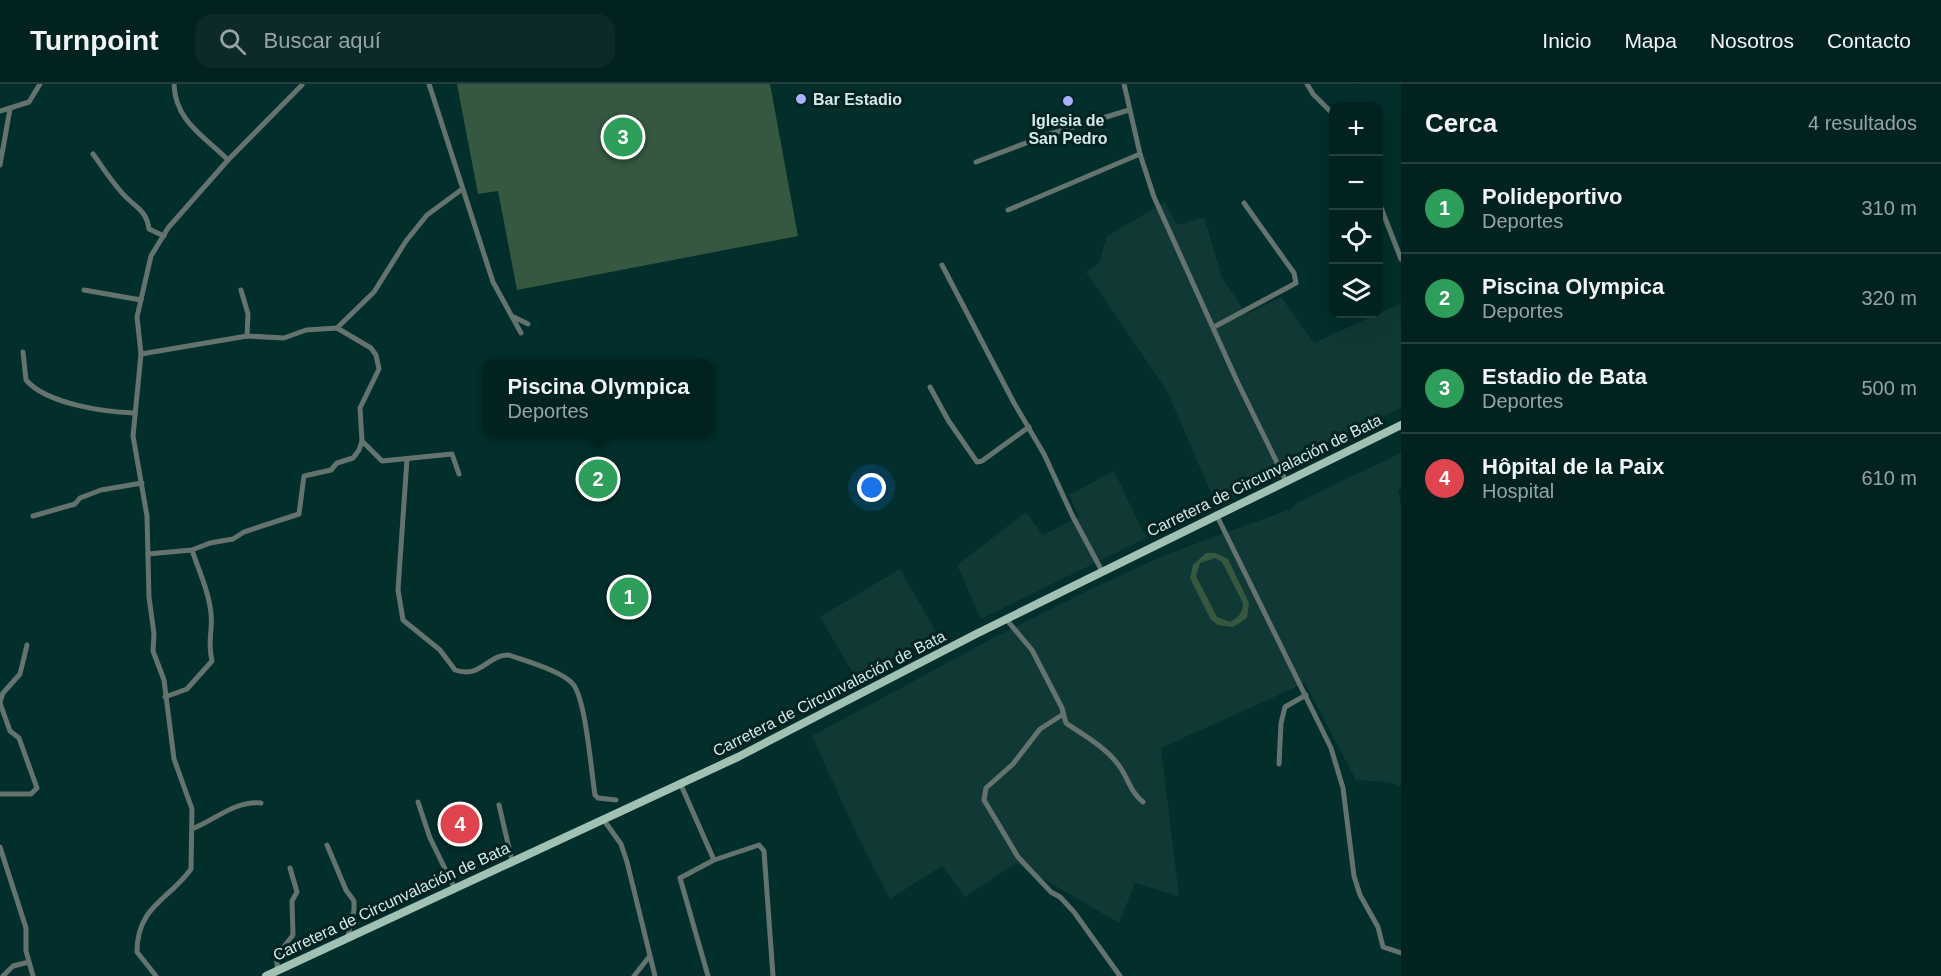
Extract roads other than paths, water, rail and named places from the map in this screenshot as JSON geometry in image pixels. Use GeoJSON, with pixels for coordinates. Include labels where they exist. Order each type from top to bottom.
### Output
{"type":"FeatureCollection","features":[{"type":"Feature","properties":{"kind":"main road","name":"Carretera de Circunvalación de Bata"},"geometry":{"type":"LineString","coordinates":[[266,976],[348,936],[681,785],[1216,514],[1401,425]]}},
{"type":"Feature","properties":{"kind":"street"},"geometry":{"type":"LineString","coordinates":[[0,111],[29,102],[40,84]]}},
{"type":"Feature","properties":{"kind":"street"},"geometry":{"type":"LineString","coordinates":[[174,84],[175,98],[183,117],[228,160]]}},
{"type":"Feature","properties":{"kind":"street"},"geometry":{"type":"LineString","coordinates":[[429,84],[461,190],[494,282],[521,333]]}},
{"type":"Feature","properties":{"kind":"street"},"geometry":{"type":"LineString","coordinates":[[1124,84],[1140,154],[1154,197],[1286,481]]}},
{"type":"Feature","properties":{"kind":"street"},"geometry":{"type":"LineString","coordinates":[[1307,84],[1329,109]]}},
{"type":"Feature","properties":{"kind":"street"},"geometry":{"type":"LineString","coordinates":[[156,976],[137,952],[142,925],[159,898],[190,869],[192,829],[191,806],[174,759],[164,680],[153,651],[154,634],[149,597],[142,483],[133,436],[141,354],[137,320],[152,256],[164,236],[228,160],[302,85]]}},
{"type":"Feature","properties":{"kind":"street"},"geometry":{"type":"LineString","coordinates":[[0,165],[10,109]]}},
{"type":"Feature","properties":{"kind":"street"},"geometry":{"type":"LineString","coordinates":[[976,162],[1047,135],[1129,110]]}},
{"type":"Feature","properties":{"kind":"street"},"geometry":{"type":"LineString","coordinates":[[93,154],[128,199],[140,208],[147,219],[149,229],[164,236]]}},
{"type":"Feature","properties":{"kind":"street"},"geometry":{"type":"LineString","coordinates":[[1008,210],[1140,154]]}},
{"type":"Feature","properties":{"kind":"street"},"geometry":{"type":"LineString","coordinates":[[337,328],[374,292],[406,241],[428,215],[461,190]]}},
{"type":"Feature","properties":{"kind":"street"},"geometry":{"type":"LineString","coordinates":[[1214,327],[1296,283],[1294,273],[1244,203]]}},
{"type":"Feature","properties":{"kind":"street"},"geometry":{"type":"LineString","coordinates":[[1382,210],[1401,259]]}},
{"type":"Feature","properties":{"kind":"street"},"geometry":{"type":"LineString","coordinates":[[942,265],[1029,427],[1102,571]]}},
{"type":"Feature","properties":{"kind":"street"},"geometry":{"type":"LineString","coordinates":[[84,290],[141,300]]}},
{"type":"Feature","properties":{"kind":"street"},"geometry":{"type":"LineString","coordinates":[[241,291],[249,314],[247,336]]}},
{"type":"Feature","properties":{"kind":"street"},"geometry":{"type":"LineString","coordinates":[[513,316],[528,324]]}},
{"type":"Feature","properties":{"kind":"street"},"geometry":{"type":"LineString","coordinates":[[141,354],[247,336],[284,338],[306,330],[337,328],[371,348],[379,369],[360,408],[362,441],[353,458],[337,463],[331,470],[304,476],[299,514],[244,532],[233,539],[210,543],[192,550],[148,554]]}},
{"type":"Feature","properties":{"kind":"street"},"geometry":{"type":"LineString","coordinates":[[23,352],[26,380],[47,396],[107,412],[135,413]]}},
{"type":"Feature","properties":{"kind":"street"},"geometry":{"type":"LineString","coordinates":[[930,387],[948,420],[977,462],[982,461],[1029,427]]}},
{"type":"Feature","properties":{"kind":"street"},"geometry":{"type":"LineString","coordinates":[[362,441],[381,461],[452,454],[459,474]]}},
{"type":"Feature","properties":{"kind":"street"},"geometry":{"type":"LineString","coordinates":[[407,459],[398,590],[404,620],[440,650],[455,670],[481,669],[502,655],[509,655],[562,676],[574,684],[582,709],[595,795],[598,798],[616,800]]}},
{"type":"Feature","properties":{"kind":"street"},"geometry":{"type":"LineString","coordinates":[[33,516],[75,504],[80,498],[101,490],[142,483]]}},
{"type":"Feature","properties":{"kind":"street"},"geometry":{"type":"LineString","coordinates":[[1216,514],[1331,748],[1341,780],[1356,885],[1375,919],[1383,947],[1401,953]]}},
{"type":"Feature","properties":{"kind":"street"},"geometry":{"type":"LineString","coordinates":[[165,697],[187,689],[212,661],[208,645],[212,620],[210,600],[192,550]]}},
{"type":"Feature","properties":{"kind":"street"},"geometry":{"type":"LineString","coordinates":[[1006,619],[1032,650],[1062,708],[1062,715],[1066,723],[1093,741],[1117,763],[1131,790],[1143,802]]}},
{"type":"Feature","properties":{"kind":"street"},"geometry":{"type":"LineString","coordinates":[[0,794],[31,794],[37,788],[19,738],[10,731],[0,703],[3,693],[20,674],[27,645]]}},
{"type":"Feature","properties":{"kind":"street"},"geometry":{"type":"LineString","coordinates":[[1279,764],[1281,723],[1285,707],[1306,695]]}},
{"type":"Feature","properties":{"kind":"street"},"geometry":{"type":"LineString","coordinates":[[1062,715],[1040,729],[1013,764],[986,788],[984,800],[1018,857],[1051,892],[1060,897],[1074,912],[1120,976]]}},
{"type":"Feature","properties":{"kind":"street"},"geometry":{"type":"LineString","coordinates":[[681,785],[714,860]]}},
{"type":"Feature","properties":{"kind":"street"},"geometry":{"type":"LineString","coordinates":[[192,829],[235,806],[250,802],[261,803]]}},
{"type":"Feature","properties":{"kind":"street"},"geometry":{"type":"LineString","coordinates":[[418,802],[430,838],[454,888]]}},
{"type":"Feature","properties":{"kind":"street"},"geometry":{"type":"LineString","coordinates":[[499,805],[512,861]]}},
{"type":"Feature","properties":{"kind":"street"},"geometry":{"type":"LineString","coordinates":[[603,819],[621,844],[627,862],[655,976]]}},
{"type":"Feature","properties":{"kind":"street"},"geometry":{"type":"LineString","coordinates":[[327,845],[346,890],[354,901],[348,936]]}},
{"type":"Feature","properties":{"kind":"street"},"geometry":{"type":"LineString","coordinates":[[708,976],[680,878],[714,860],[752,845],[759,845],[764,851],[772,976]]}},
{"type":"Feature","properties":{"kind":"street"},"geometry":{"type":"LineString","coordinates":[[0,847],[26,928],[29,962],[33,976]]}},
{"type":"Feature","properties":{"kind":"street"},"geometry":{"type":"LineString","coordinates":[[279,970],[276,957],[292,935],[292,901],[297,892],[290,868]]}},
{"type":"Feature","properties":{"kind":"street"},"geometry":{"type":"LineString","coordinates":[[634,976],[649,957]]}},
{"type":"Feature","properties":{"kind":"street"},"geometry":{"type":"LineString","coordinates":[[3,976],[13,966],[29,962]]}},
{"type":"Feature","properties":{"kind":"place","name":"Bar Estadio"},"geometry":{"type":"Point","coordinates":[801,99]}},
{"type":"Feature","properties":{"kind":"place","name":"Iglesia de San Pedro"},"geometry":{"type":"Point","coordinates":[1068,101]}},
{"type":"Feature","properties":{"kind":"place","name":"Estadio de Bata"},"geometry":{"type":"Point","coordinates":[623,137]}},
{"type":"Feature","properties":{"kind":"place","name":"Piscina Olympica"},"geometry":{"type":"Point","coordinates":[598,479]}},
{"type":"Feature","properties":{"kind":"place","name":"Polideportivo"},"geometry":{"type":"Point","coordinates":[629,597]}},
{"type":"Feature","properties":{"kind":"place","name":"Hôpital de la Paix"},"geometry":{"type":"Point","coordinates":[460,824]}}]}
